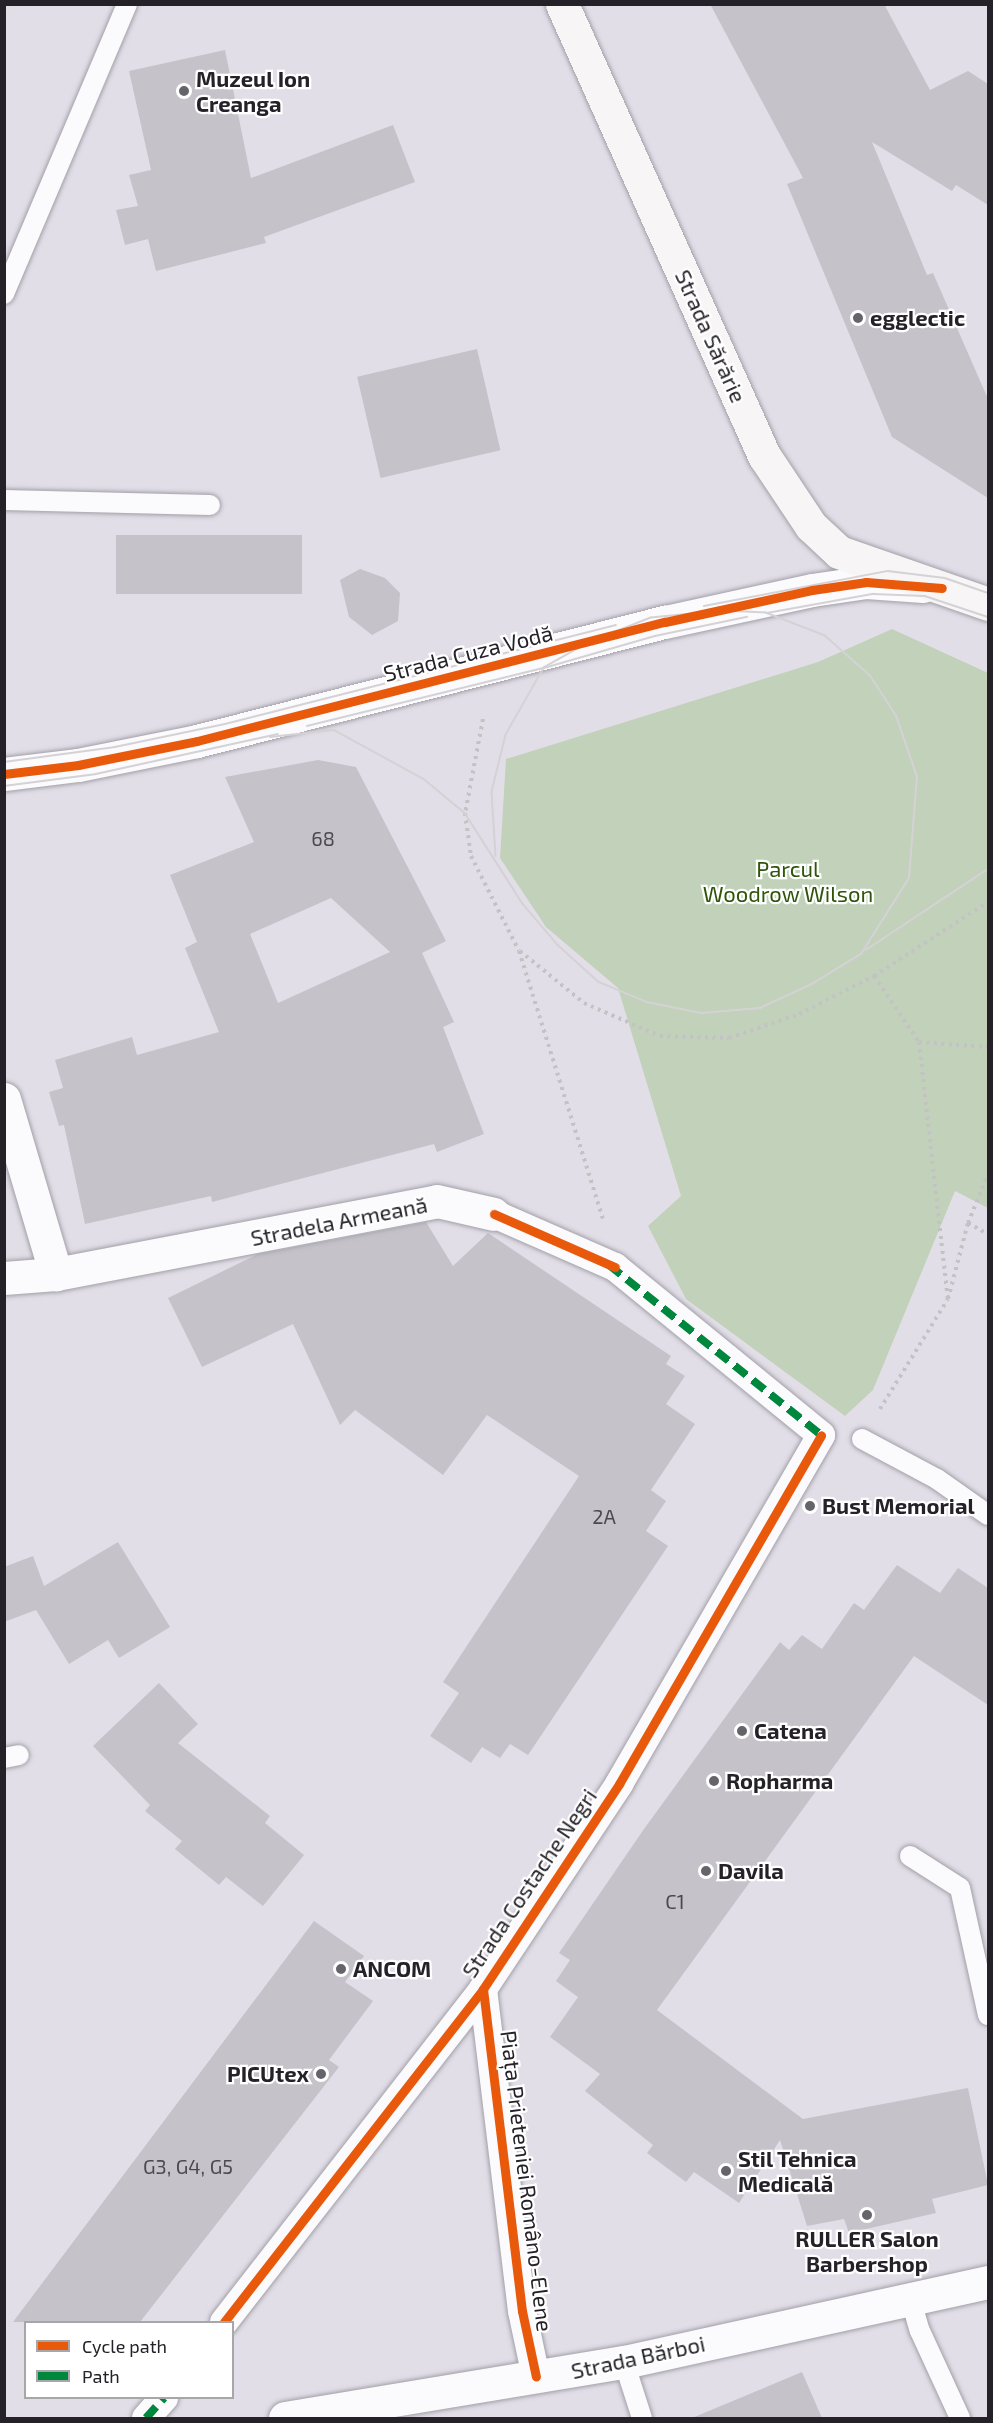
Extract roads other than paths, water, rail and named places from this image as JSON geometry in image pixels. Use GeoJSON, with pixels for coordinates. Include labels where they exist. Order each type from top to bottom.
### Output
{"type":"FeatureCollection","features":[{"type":"Feature","properties":{"kind":"main road","name":"Strada Sărărie"},"geometry":{"type":"LineString","coordinates":[[562,4],[765,457],[811,526],[839,552],[988,604]]}},
{"type":"Feature","properties":{"kind":"street","name":"Strada Cuza Vodă"},"geometry":{"type":"LineString","coordinates":[[4,774],[78,765],[197,741],[665,622],[812,590],[866,582],[942,588]]}},
{"type":"Feature","properties":{"kind":"street"},"geometry":{"type":"LineString","coordinates":[[4,1099],[56,1274]]}},
{"type":"Feature","properties":{"kind":"street","name":"Stradela Armeană"},"geometry":{"type":"LineString","coordinates":[[4,1278],[56,1274],[437,1201],[494,1214],[615,1267],[822,1435]]}},
{"type":"Feature","properties":{"kind":"street","name":"Strada Costache Negri"},"geometry":{"type":"LineString","coordinates":[[225,2321],[483,1989],[619,1784],[822,1435]]}},
{"type":"Feature","properties":{"kind":"street","name":"Piața Prieteniei Româno-Elene"},"geometry":{"type":"LineString","coordinates":[[483,1989],[522,2311],[536,2377]]}},
{"type":"Feature","properties":{"kind":"street","name":"Strada Bărboi"},"geometry":{"type":"LineString","coordinates":[[285,2418],[338,2414],[624,2362],[988,2282]]}},
{"type":"Feature","properties":{"kind":"street"},"geometry":{"type":"LineString","coordinates":[[146,2418],[162,2399]]}},
{"type":"Feature","properties":{"kind":"lane"},"geometry":{"type":"LineString","coordinates":[[4,294],[127,4]]}},
{"type":"Feature","properties":{"kind":"lane"},"geometry":{"type":"LineString","coordinates":[[4,500],[210,505]]}},
{"type":"Feature","properties":{"kind":"lane"},"geometry":{"type":"LineString","coordinates":[[862,1439],[938,1479],[988,1515]]}},
{"type":"Feature","properties":{"kind":"lane"},"geometry":{"type":"LineString","coordinates":[[910,1856],[960,1888],[988,2015]]}},
{"type":"Feature","properties":{"kind":"lane"},"geometry":{"type":"LineString","coordinates":[[910,2298],[920,2331],[960,2418]]}},
{"type":"Feature","properties":{"kind":"lane"},"geometry":{"type":"LineString","coordinates":[[624,2362],[642,2418]]}},
{"type":"Feature","properties":{"kind":"tram line"},"geometry":{"type":"LineString","coordinates":[[704,606],[888,571],[945,578],[988,593]]}},
{"type":"Feature","properties":{"kind":"tram line"},"geometry":{"type":"LineString","coordinates":[[767,613],[873,594],[925,596],[988,617]]}},
{"type":"Feature","properties":{"kind":"tram line"},"geometry":{"type":"LineString","coordinates":[[270,737],[334,730],[424,779],[465,813],[523,904],[558,945],[599,982],[647,1002],[701,1013],[760,1008],[812,984],[861,954],[909,878],[917,777],[896,716],[870,676],[825,636],[766,613],[723,611],[651,618],[588,643],[544,668],[506,735],[492,792],[496,856]]}},
{"type":"Feature","properties":{"kind":"tram line"},"geometry":{"type":"LineString","coordinates":[[307,726],[544,668],[655,636],[747,617]]}},
{"type":"Feature","properties":{"kind":"tram line"},"geometry":{"type":"LineString","coordinates":[[4,762],[115,747],[225,724],[616,625]]}},
{"type":"Feature","properties":{"kind":"tram line"},"geometry":{"type":"LineString","coordinates":[[4,786],[96,774],[278,734]]}},
{"type":"Feature","properties":{"kind":"tram line"},"geometry":{"type":"LineString","coordinates":[[866,950],[988,869]]}},
{"type":"Feature","properties":{"kind":"place","name":"Muzeul Ion Creanga"},"geometry":{"type":"Point","coordinates":[184,91]}},
{"type":"Feature","properties":{"kind":"place","name":"egglectic"},"geometry":{"type":"Point","coordinates":[858,318]}},
{"type":"Feature","properties":{"kind":"place","name":"Bust Memorial"},"geometry":{"type":"Point","coordinates":[810,1506]}},
{"type":"Feature","properties":{"kind":"place","name":"Catena"},"geometry":{"type":"Point","coordinates":[742,1731]}},
{"type":"Feature","properties":{"kind":"place","name":"Ropharma"},"geometry":{"type":"Point","coordinates":[714,1781]}},
{"type":"Feature","properties":{"kind":"place","name":"Davila"},"geometry":{"type":"Point","coordinates":[706,1871]}},
{"type":"Feature","properties":{"kind":"place","name":"ANCOM"},"geometry":{"type":"Point","coordinates":[341,1969]}},
{"type":"Feature","properties":{"kind":"place","name":"PICUtex"},"geometry":{"type":"Point","coordinates":[321,2074]}},
{"type":"Feature","properties":{"kind":"place","name":"Stil Tehnica Medicală"},"geometry":{"type":"Point","coordinates":[726,2171]}},
{"type":"Feature","properties":{"kind":"place","name":"RULLER Salon Barbershop"},"geometry":{"type":"Point","coordinates":[867,2215]}},
{"type":"Feature","properties":{"kind":"park label","name":"Parcul Woodrow Wilson"},"geometry":{"type":"Point","coordinates":[788,880]}}]}
